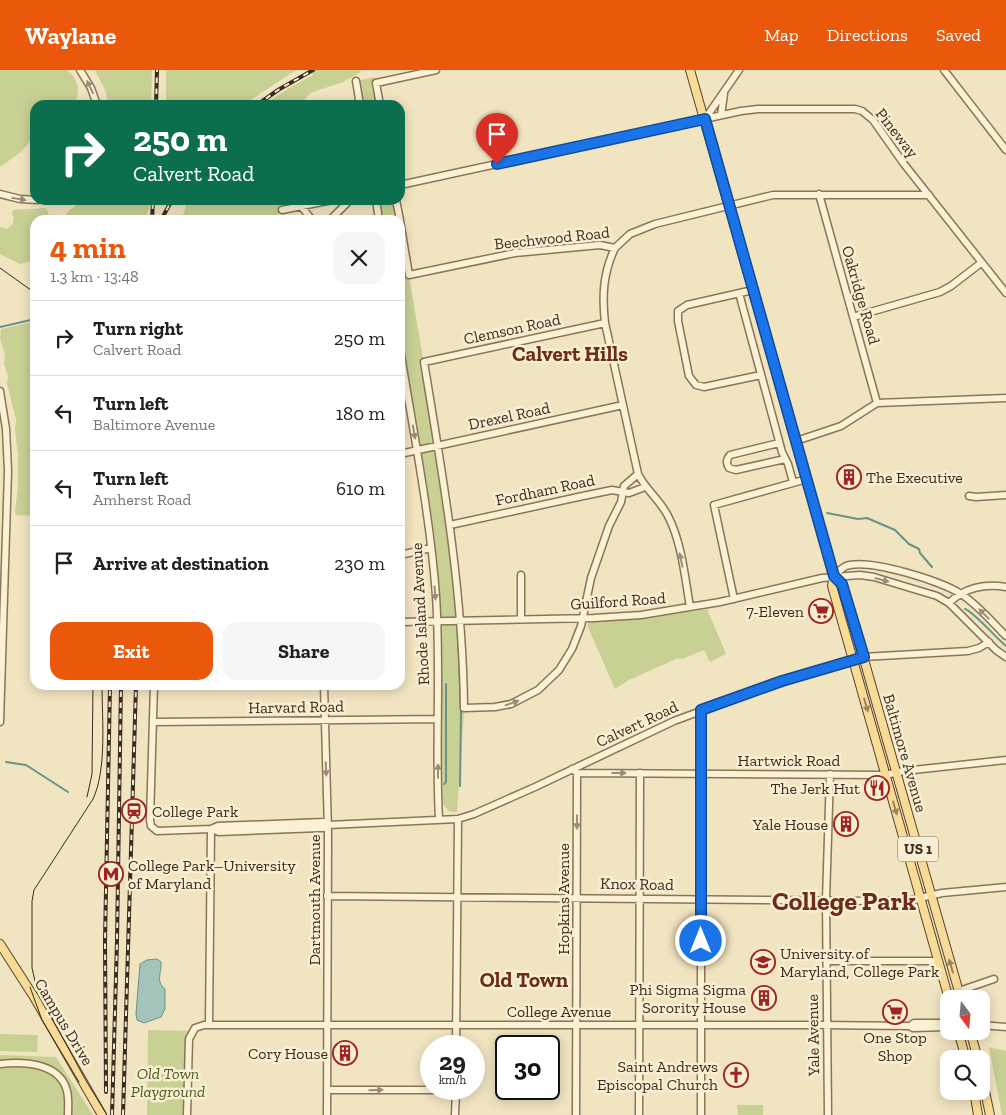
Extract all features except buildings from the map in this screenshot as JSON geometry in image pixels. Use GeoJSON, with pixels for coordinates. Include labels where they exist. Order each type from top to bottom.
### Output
{"type":"FeatureCollection","features":[{"type":"Feature","properties":{"kind":"main road","name":"Baltimore Avenue"},"geometry":{"type":"LineString","coordinates":[[690,70],[706,118],[729,206],[807,479],[834,576],[832,586],[946,990]]}},
{"type":"Feature","properties":{"kind":"main road","name":"Baltimore Avenue"},"geometry":{"type":"LineString","coordinates":[[834,576],[842,584],[864,657],[959,990]]}},
{"type":"Feature","properties":{"kind":"main road","name":"Campus Drive"},"geometry":{"type":"LineString","coordinates":[[0,944],[34,997],[102,1115]]}},
{"type":"Feature","properties":{"kind":"main road"},"geometry":{"type":"LineString","coordinates":[[976,1100],[978,1115]]}},
{"type":"Feature","properties":{"kind":"main road"},"geometry":{"type":"LineString","coordinates":[[987,1100],[990,1115]]}},
{"type":"Feature","properties":{"kind":"street"},"geometry":{"type":"LineString","coordinates":[[80,70],[89,83],[95,100]]}},
{"type":"Feature","properties":{"kind":"street"},"geometry":{"type":"LineString","coordinates":[[379,100],[376,83],[436,70]]}},
{"type":"Feature","properties":{"kind":"street"},"geometry":{"type":"LineString","coordinates":[[706,118],[739,70]]}},
{"type":"Feature","properties":{"kind":"street"},"geometry":{"type":"LineString","coordinates":[[944,70],[1006,150]]}},
{"type":"Feature","properties":{"kind":"street"},"geometry":{"type":"LineString","coordinates":[[356,81],[359,100]]}},
{"type":"Feature","properties":{"kind":"street"},"geometry":{"type":"LineString","coordinates":[[721,115],[724,93]]}},
{"type":"Feature","properties":{"kind":"street","name":"Pineway"},"geometry":{"type":"LineString","coordinates":[[405,184],[721,115],[758,109],[850,108],[860,110],[873,120],[1006,294]]}},
{"type":"Feature","properties":{"kind":"street"},"geometry":{"type":"LineString","coordinates":[[0,194],[30,200]]}},
{"type":"Feature","properties":{"kind":"street","name":"Oakridge Road"},"geometry":{"type":"LineString","coordinates":[[819,194],[877,403]]}},
{"type":"Feature","properties":{"kind":"street","name":"Beechwood Road"},"geometry":{"type":"LineString","coordinates":[[405,251],[409,275],[515,253],[600,245],[615,248],[630,234],[655,224],[773,195],[929,194]]}},
{"type":"Feature","properties":{"kind":"street"},"geometry":{"type":"LineString","coordinates":[[282,210],[306,205]]}},
{"type":"Feature","properties":{"kind":"street"},"geometry":{"type":"LineString","coordinates":[[335,215],[345,205]]}},
{"type":"Feature","properties":{"kind":"street"},"geometry":{"type":"LineString","coordinates":[[301,206],[308,215]]}},
{"type":"Feature","properties":{"kind":"street"},"geometry":{"type":"LineString","coordinates":[[615,248],[610,259],[603,287],[605,323],[638,474],[645,487],[664,509],[673,527],[683,567],[690,608]]}},
{"type":"Feature","properties":{"kind":"street"},"geometry":{"type":"LineString","coordinates":[[853,318],[940,292],[951,286],[981,262]]}},
{"type":"Feature","properties":{"kind":"street"},"geometry":{"type":"LineString","coordinates":[[753,290],[687,304],[678,311],[678,321],[689,376],[696,385],[704,387],[761,375]]}},
{"type":"Feature","properties":{"kind":"street"},"geometry":{"type":"LineString","coordinates":[[739,293],[780,443],[793,482]]}},
{"type":"Feature","properties":{"kind":"street","name":"Clemson Road"},"geometry":{"type":"LineString","coordinates":[[438,445],[424,362],[605,323]]}},
{"type":"Feature","properties":{"kind":"street","name":"Rhode Island Avenue"},"geometry":{"type":"LineString","coordinates":[[405,381],[431,548],[437,621],[439,820]]}},
{"type":"Feature","properties":{"kind":"street"},"geometry":{"type":"LineString","coordinates":[[0,391],[6,430],[8,471],[0,722]]}},
{"type":"Feature","properties":{"kind":"street"},"geometry":{"type":"LineString","coordinates":[[796,441],[841,426],[877,403],[1006,398]]}},
{"type":"Feature","properties":{"kind":"street","name":"Drexel Road"},"geometry":{"type":"LineString","coordinates":[[405,453],[623,405]]}},
{"type":"Feature","properties":{"kind":"street"},"geometry":{"type":"LineString","coordinates":[[780,443],[730,455],[727,459],[727,465],[729,468],[736,470],[785,459]]}},
{"type":"Feature","properties":{"kind":"street"},"geometry":{"type":"LineString","coordinates":[[438,445],[457,572],[464,659],[464,708],[495,707],[511,704],[538,690],[554,676],[566,660],[581,626],[581,618],[598,555],[621,502],[624,486],[638,474]]}},
{"type":"Feature","properties":{"kind":"street"},"geometry":{"type":"LineString","coordinates":[[734,599],[714,505],[807,479]]}},
{"type":"Feature","properties":{"kind":"street"},"geometry":{"type":"LineString","coordinates":[[623,492],[628,493],[645,487]]}},
{"type":"Feature","properties":{"kind":"street","name":"Fordham Road"},"geometry":{"type":"LineString","coordinates":[[450,524],[612,490],[623,492]]}},
{"type":"Feature","properties":{"kind":"street"},"geometry":{"type":"LineString","coordinates":[[969,496],[1006,496]]}},
{"type":"Feature","properties":{"kind":"street"},"geometry":{"type":"LineString","coordinates":[[405,554],[431,548]]}},
{"type":"Feature","properties":{"kind":"street"},"geometry":{"type":"LineString","coordinates":[[834,576],[847,566],[863,564],[932,580],[970,600],[1006,636]]}},
{"type":"Feature","properties":{"kind":"street"},"geometry":{"type":"LineString","coordinates":[[521,575],[521,619]]}},
{"type":"Feature","properties":{"kind":"street"},"geometry":{"type":"LineString","coordinates":[[834,576],[860,575],[874,577],[928,593],[949,603],[1006,657]]}},
{"type":"Feature","properties":{"kind":"street","name":"Guilford Road"},"geometry":{"type":"LineString","coordinates":[[405,622],[641,615],[690,608],[834,576]]}},
{"type":"Feature","properties":{"kind":"street"},"geometry":{"type":"LineString","coordinates":[[949,603],[960,594],[985,586],[1006,587]]}},
{"type":"Feature","properties":{"kind":"street","name":"Calvert Road"},"geometry":{"type":"LineString","coordinates":[[154,722],[150,820],[153,828],[157,831],[211,829],[227,832],[458,819],[574,771],[701,710],[782,681],[864,657],[968,651],[988,642]]}},
{"type":"Feature","properties":{"kind":"street"},"geometry":{"type":"LineString","coordinates":[[154,690],[154,722]]}},
{"type":"Feature","properties":{"kind":"street","name":"Dartmouth Avenue"},"geometry":{"type":"LineString","coordinates":[[324,690],[328,825],[327,1115]]}},
{"type":"Feature","properties":{"kind":"street"},"geometry":{"type":"LineString","coordinates":[[700,1115],[701,710]]}},
{"type":"Feature","properties":{"kind":"street","name":"Harvard Road"},"geometry":{"type":"LineString","coordinates":[[154,722],[438,719]]}},
{"type":"Feature","properties":{"kind":"street","name":"Hartwick Road"},"geometry":{"type":"LineString","coordinates":[[574,771],[885,775],[896,772],[1006,760]]}},
{"type":"Feature","properties":{"kind":"street","name":"Hopkins Avenue"},"geometry":{"type":"LineString","coordinates":[[574,771],[576,1115]]}},
{"type":"Feature","properties":{"kind":"street"},"geometry":{"type":"LineString","coordinates":[[639,1115],[640,773]]}},
{"type":"Feature","properties":{"kind":"street","name":"Yale Avenue"},"geometry":{"type":"LineString","coordinates":[[828,1115],[826,900],[830,774]]}},
{"type":"Feature","properties":{"kind":"street"},"geometry":{"type":"LineString","coordinates":[[456,1035],[458,819]]}},
{"type":"Feature","properties":{"kind":"street"},"geometry":{"type":"LineString","coordinates":[[188,1115],[189,1039],[195,1028],[209,1025],[211,829]]}},
{"type":"Feature","properties":{"kind":"street","name":"Knox Road"},"geometry":{"type":"LineString","coordinates":[[327,896],[872,901],[921,899],[942,893],[1006,887]]}},
{"type":"Feature","properties":{"kind":"street"},"geometry":{"type":"LineString","coordinates":[[827,961],[938,961]]}},
{"type":"Feature","properties":{"kind":"street"},"geometry":{"type":"LineString","coordinates":[[971,990],[994,979]]}},
{"type":"Feature","properties":{"kind":"street","name":"College Avenue"},"geometry":{"type":"LineString","coordinates":[[209,1025],[910,1026],[914,1023],[940,1024]]}},
{"type":"Feature","properties":{"kind":"street"},"geometry":{"type":"LineString","coordinates":[[990,1026],[1006,1027]]}},
{"type":"Feature","properties":{"kind":"street"},"geometry":{"type":"LineString","coordinates":[[0,1064],[35,1065],[52,1070],[64,1083],[67,1091],[68,1115]]}},
{"type":"Feature","properties":{"kind":"street"},"geometry":{"type":"LineString","coordinates":[[327,1090],[420,1089]]}},
{"type":"Feature","properties":{"kind":"street"},"geometry":{"type":"LineString","coordinates":[[455,1115],[456,1100]]}},
{"type":"Feature","properties":{"kind":"green space"},"geometry":{"type":"Polygon","coordinates":[[[0,70],[67,70],[76,82],[78,91],[76,100],[30,100],[30,142],[21,152],[0,167],[0,70]]]}},
{"type":"Feature","properties":{"kind":"green space"},"geometry":{"type":"Polygon","coordinates":[[[95,70],[152,70],[151,100],[108,100],[95,70]]]}},
{"type":"Feature","properties":{"kind":"green space"},"geometry":{"type":"Polygon","coordinates":[[[166,70],[296,70],[251,100],[166,100],[166,70]]]}},
{"type":"Feature","properties":{"kind":"green space"},"geometry":{"type":"Polygon","coordinates":[[[311,70],[360,70],[361,72],[343,82],[310,93],[304,100],[271,100],[286,90],[313,75],[311,70]]]}},
{"type":"Feature","properties":{"kind":"green space"},"geometry":{"type":"Polygon","coordinates":[[[375,77],[379,100],[359,100],[356,81],[375,77]]]}},
{"type":"Feature","properties":{"kind":"green space"},"geometry":{"type":"Polygon","coordinates":[[[77,205],[149,205],[147,215],[66,215],[68,211],[77,205]]]}},
{"type":"Feature","properties":{"kind":"green space"},"geometry":{"type":"Polygon","coordinates":[[[186,205],[281,205],[282,212],[277,215],[183,215],[186,205]]]}},
{"type":"Feature","properties":{"kind":"green space"},"geometry":{"type":"Polygon","coordinates":[[[377,205],[396,205],[398,215],[378,215],[377,205]]]}},
{"type":"Feature","properties":{"kind":"green space"},"geometry":{"type":"Polygon","coordinates":[[[46,208],[49,215],[30,215],[30,261],[20,264],[0,254],[0,227],[7,229],[13,224],[13,210],[46,208]]]}},
{"type":"Feature","properties":{"kind":"green space"},"geometry":{"type":"Polygon","coordinates":[[[405,253],[438,445],[464,659],[464,713],[457,812],[448,810],[443,803],[438,599],[405,382],[405,253]]]}},
{"type":"Feature","properties":{"kind":"green space"},"geometry":{"type":"Polygon","coordinates":[[[30,322],[30,516],[16,515],[15,512],[18,487],[16,419],[7,384],[8,376],[4,364],[5,355],[0,338],[1,329],[30,322]]]}},
{"type":"Feature","properties":{"kind":"green space"},"geometry":{"type":"Polygon","coordinates":[[[707,609],[726,654],[710,662],[704,650],[682,659],[678,658],[629,680],[615,689],[587,625],[591,621],[650,618],[707,609]]]}},
{"type":"Feature","properties":{"kind":"green space","name":"Old Town Playground"},"geometry":{"type":"Polygon","coordinates":[[[148,1030],[193,1031],[191,1035],[187,1115],[147,1115],[148,1030]]]}},
{"type":"Feature","properties":{"kind":"green space"},"geometry":{"type":"Polygon","coordinates":[[[0,1034],[38,1035],[37,1052],[0,1051],[0,1034]]]}},
{"type":"Feature","properties":{"kind":"green space"},"geometry":{"type":"Polygon","coordinates":[[[989,1047],[1006,1051],[1006,1115],[1002,1115],[989,1047]]]}},
{"type":"Feature","properties":{"kind":"green space"},"geometry":{"type":"Polygon","coordinates":[[[0,1055],[56,1057],[93,1115],[0,1115],[0,1055]]]}},
{"type":"Feature","properties":{"kind":"green space"},"geometry":{"type":"Polygon","coordinates":[[[737,1105],[763,1105],[763,1115],[738,1115],[737,1105]]]}},
{"type":"Feature","properties":{"kind":"water"},"geometry":{"type":"Polygon","coordinates":[[[157,959],[161,962],[160,983],[165,989],[165,1009],[161,1017],[144,1023],[137,1020],[136,1014],[140,964],[147,960],[157,959]]]}},
{"type":"Feature","properties":{"kind":"waterway"},"geometry":{"type":"LineString","coordinates":[[0,327],[30,320]]}},
{"type":"Feature","properties":{"kind":"waterway"},"geometry":{"type":"LineString","coordinates":[[827,513],[858,519],[867,518],[895,530],[909,544],[919,549],[920,553],[932,567]]}},
{"type":"Feature","properties":{"kind":"waterway"},"geometry":{"type":"LineString","coordinates":[[965,609],[974,615],[1006,646]]}},
{"type":"Feature","properties":{"kind":"waterway"},"geometry":{"type":"LineString","coordinates":[[458,634],[461,712],[460,786]]}},
{"type":"Feature","properties":{"kind":"waterway"},"geometry":{"type":"LineString","coordinates":[[444,784],[446,782],[446,684]]}},
{"type":"Feature","properties":{"kind":"waterway"},"geometry":{"type":"LineString","coordinates":[[6,762],[26,765],[68,792]]}},
{"type":"Feature","properties":{"kind":"tram line"},"geometry":{"type":"LineString","coordinates":[[0,268],[30,289]]}},
{"type":"Feature","properties":{"kind":"tram line"},"geometry":{"type":"LineString","coordinates":[[87,797],[92,774],[93,690]]}},
{"type":"Feature","properties":{"kind":"tram line"},"geometry":{"type":"LineString","coordinates":[[102,690],[103,744],[97,787],[93,799],[34,890],[32,901],[32,968],[37,990],[85,1079],[107,1115]]}},
{"type":"Feature","properties":{"kind":"tram line"},"geometry":{"type":"LineString","coordinates":[[30,987],[42,1020],[79,1082]]}},
{"type":"Feature","properties":{"kind":"railway"},"geometry":{"type":"LineString","coordinates":[[156,100],[157,70]]}},
{"type":"Feature","properties":{"kind":"railway"},"geometry":{"type":"LineString","coordinates":[[264,100],[313,70]]}},
{"type":"Feature","properties":{"kind":"railway"},"geometry":{"type":"LineString","coordinates":[[152,215],[153,205]]}},
{"type":"Feature","properties":{"kind":"railway"},"geometry":{"type":"LineString","coordinates":[[164,215],[169,205]]}},
{"type":"Feature","properties":{"kind":"railway"},"geometry":{"type":"LineString","coordinates":[[106,1092],[105,941],[110,690]]}},
{"type":"Feature","properties":{"kind":"railway"},"geometry":{"type":"LineString","coordinates":[[112,1115],[121,690]]}},
{"type":"Feature","properties":{"kind":"railway"},"geometry":{"type":"LineString","coordinates":[[123,1115],[136,690]]}},
{"type":"Feature","properties":{"kind":"place","name":"The Executive"},"geometry":{"type":"Point","coordinates":[849,477]}},
{"type":"Feature","properties":{"kind":"place","name":"7-Eleven"},"geometry":{"type":"Point","coordinates":[821,611]}},
{"type":"Feature","properties":{"kind":"place","name":"The Jerk Hut"},"geometry":{"type":"Point","coordinates":[877,788]}},
{"type":"Feature","properties":{"kind":"place","name":"College Park"},"geometry":{"type":"Point","coordinates":[134,811]}},
{"type":"Feature","properties":{"kind":"place","name":"Yale House"},"geometry":{"type":"Point","coordinates":[846,824]}},
{"type":"Feature","properties":{"kind":"place","name":"College Park–University of Maryland"},"geometry":{"type":"Point","coordinates":[111,874]}},
{"type":"Feature","properties":{"kind":"place","name":"University of Maryland, College Park"},"geometry":{"type":"Point","coordinates":[763,962]}},
{"type":"Feature","properties":{"kind":"place","name":"Phi Sigma Sigma Sorority House"},"geometry":{"type":"Point","coordinates":[764,998]}},
{"type":"Feature","properties":{"kind":"place","name":"One Stop Shop"},"geometry":{"type":"Point","coordinates":[895,1012]}},
{"type":"Feature","properties":{"kind":"place","name":"Cory House"},"geometry":{"type":"Point","coordinates":[345,1053]}},
{"type":"Feature","properties":{"kind":"place","name":"Saint Andrews Episcopal Church"},"geometry":{"type":"Point","coordinates":[736,1075]}},
{"type":"Feature","properties":{"kind":"district","name":"Calvert Hills"},"geometry":{"type":"Point","coordinates":[570,353]}},
{"type":"Feature","properties":{"kind":"district","name":"College Park"},"geometry":{"type":"Point","coordinates":[844,901]}},
{"type":"Feature","properties":{"kind":"district","name":"Old Town"},"geometry":{"type":"Point","coordinates":[524,979]}},
{"type":"Feature","properties":{"kind":"route"},"geometry":{"type":"LineString","coordinates":[[497,164],[705,119],[834,576],[841,581],[864,657],[782,681],[701,710],[701,941]]}}]}
